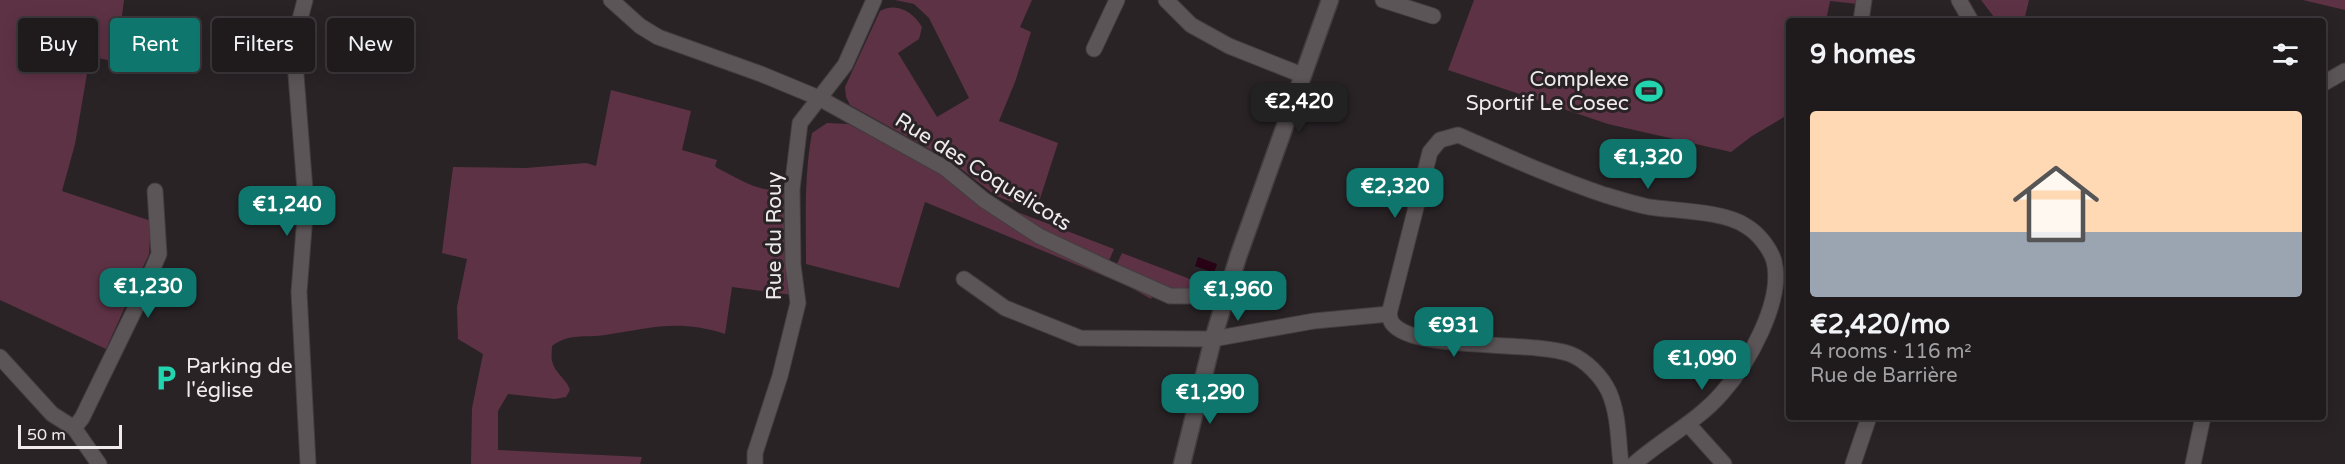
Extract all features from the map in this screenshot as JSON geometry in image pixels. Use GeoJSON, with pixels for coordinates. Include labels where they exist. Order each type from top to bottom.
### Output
{"type":"FeatureCollection","features":[{"type":"Feature","properties":{"kind":"street"},"geometry":{"type":"LineString","coordinates":[[305,0],[299,23],[296,75],[306,203],[299,292],[308,464]]}},
{"type":"Feature","properties":{"kind":"street"},"geometry":{"type":"LineString","coordinates":[[611,0],[640,26],[658,37],[819,98]]}},
{"type":"Feature","properties":{"kind":"street","name":"Rue du Rouy"},"geometry":{"type":"LineString","coordinates":[[755,464],[755,453],[780,376],[798,303],[793,265],[792,189],[800,123],[845,65],[874,0]]}},
{"type":"Feature","properties":{"kind":"street"},"geometry":{"type":"LineString","coordinates":[[1094,49],[1117,0]]}},
{"type":"Feature","properties":{"kind":"street"},"geometry":{"type":"LineString","coordinates":[[1167,0],[1191,25],[1302,75]]}},
{"type":"Feature","properties":{"kind":"street"},"geometry":{"type":"LineString","coordinates":[[1182,464],[1213,339],[1238,257],[1330,0]]}},
{"type":"Feature","properties":{"kind":"street"},"geometry":{"type":"LineString","coordinates":[[1383,0],[1433,16]]}},
{"type":"Feature","properties":{"kind":"street"},"geometry":{"type":"LineString","coordinates":[[1861,18],[1864,0]]}},
{"type":"Feature","properties":{"kind":"street"},"geometry":{"type":"LineString","coordinates":[[1959,0],[1969,18]]}},
{"type":"Feature","properties":{"kind":"street"},"geometry":{"type":"LineString","coordinates":[[2326,82],[2345,71]]}},
{"type":"Feature","properties":{"kind":"street","name":"Rue des Coquelicots"},"geometry":{"type":"LineString","coordinates":[[819,98],[945,168],[984,200],[1038,236],[1170,296],[1204,296],[1229,289]]}},
{"type":"Feature","properties":{"kind":"street"},"geometry":{"type":"LineString","coordinates":[[1621,464],[1619,431],[1609,392],[1588,365],[1571,354],[1544,349],[1429,340],[1404,331],[1392,323],[1389,314],[1430,152],[1440,140],[1458,135],[1509,159],[1604,195],[1646,206],[1715,215],[1746,225],[1764,243],[1773,260],[1775,274],[1773,293],[1757,343],[1724,392],[1710,406],[1634,464]]}},
{"type":"Feature","properties":{"kind":"street"},"geometry":{"type":"LineString","coordinates":[[74,429],[82,418],[159,254],[155,191]]}},
{"type":"Feature","properties":{"kind":"street"},"geometry":{"type":"LineString","coordinates":[[964,279],[1005,308],[1080,338],[1213,339],[1314,321],[1389,314]]}},
{"type":"Feature","properties":{"kind":"street"},"geometry":{"type":"LineString","coordinates":[[0,357],[52,414],[74,429],[99,464]]}},
{"type":"Feature","properties":{"kind":"street"},"geometry":{"type":"LineString","coordinates":[[1853,464],[1868,420]]}},
{"type":"Feature","properties":{"kind":"street"},"geometry":{"type":"LineString","coordinates":[[2193,464],[2202,420]]}},
{"type":"Feature","properties":{"kind":"street"},"geometry":{"type":"LineString","coordinates":[[1688,423],[1724,464]]}},
{"type":"Feature","properties":{"kind":"shaded area"},"geometry":{"type":"Polygon","coordinates":[[[0,0],[124,0],[122,18],[110,18],[110,61],[98,58],[98,18],[18,18],[18,72],[87,72],[75,144],[62,191],[151,221],[149,254],[106,349],[0,300],[0,0]]]}},
{"type":"Feature","properties":{"kind":"shaded area"},"geometry":{"type":"Polygon","coordinates":[[[895,0],[1032,0],[1020,27],[1031,32],[1015,82],[999,121],[1058,143],[1036,211],[996,196],[951,161],[850,105],[845,87],[880,11],[886,8],[904,10],[922,27],[919,39],[898,53],[937,117],[969,98],[929,18],[914,4],[895,0]]]}},
{"type":"Feature","properties":{"kind":"shaded area","name":"Complexe Sportif Le Cosec"},"geometry":{"type":"Polygon","coordinates":[[[1474,0],[1859,0],[1858,4],[1830,1],[1827,18],[1786,18],[1786,115],[1731,152],[1608,124],[1448,70],[1474,0]]]}},
{"type":"Feature","properties":{"kind":"shaded area"},"geometry":{"type":"Polygon","coordinates":[[[1981,0],[2029,0],[2025,18],[1995,18],[1981,0]]]}},
{"type":"Feature","properties":{"kind":"shaded area"},"geometry":{"type":"Polygon","coordinates":[[[2303,0],[2345,0],[2345,10],[2303,0]]]}},
{"type":"Feature","properties":{"kind":"shaded area"},"geometry":{"type":"Polygon","coordinates":[[[611,90],[691,111],[682,150],[717,160],[715,166],[717,168],[759,188],[776,190],[784,188],[788,266],[792,295],[732,287],[725,334],[693,327],[665,326],[564,339],[552,346],[552,358],[554,366],[570,390],[566,397],[555,399],[508,394],[498,411],[498,450],[642,457],[640,464],[471,464],[472,408],[483,354],[458,339],[457,307],[467,259],[442,253],[453,167],[526,168],[586,163],[596,166],[611,90]]]}},
{"type":"Feature","properties":{"kind":"shaded area"},"geometry":{"type":"Polygon","coordinates":[[[827,123],[848,124],[945,175],[1153,295],[1151,299],[1128,286],[925,202],[899,288],[806,264],[809,149],[812,133],[827,123]]]}},
{"type":"Feature","properties":{"kind":"shaded area"},"geometry":{"type":"Polygon","coordinates":[[[1002,206],[1114,249],[1108,263],[1042,233],[1002,206]]]}},
{"type":"Feature","properties":{"kind":"shaded area"},"geometry":{"type":"Polygon","coordinates":[[[1122,253],[1203,284],[1202,294],[1174,292],[1116,266],[1122,253]]]}},
{"type":"Feature","properties":{"kind":"shaded area"},"geometry":{"type":"Polygon","coordinates":[[[1198,257],[1217,264],[1214,273],[1195,266],[1198,257]]]}},
{"type":"Feature","properties":{"kind":"place","name":"Complexe Sportif Le Cosec"},"geometry":{"type":"Point","coordinates":[1649,91]}},
{"type":"Feature","properties":{"kind":"place","name":"Parking de l'église"},"geometry":{"type":"Point","coordinates":[166,378]}}]}
